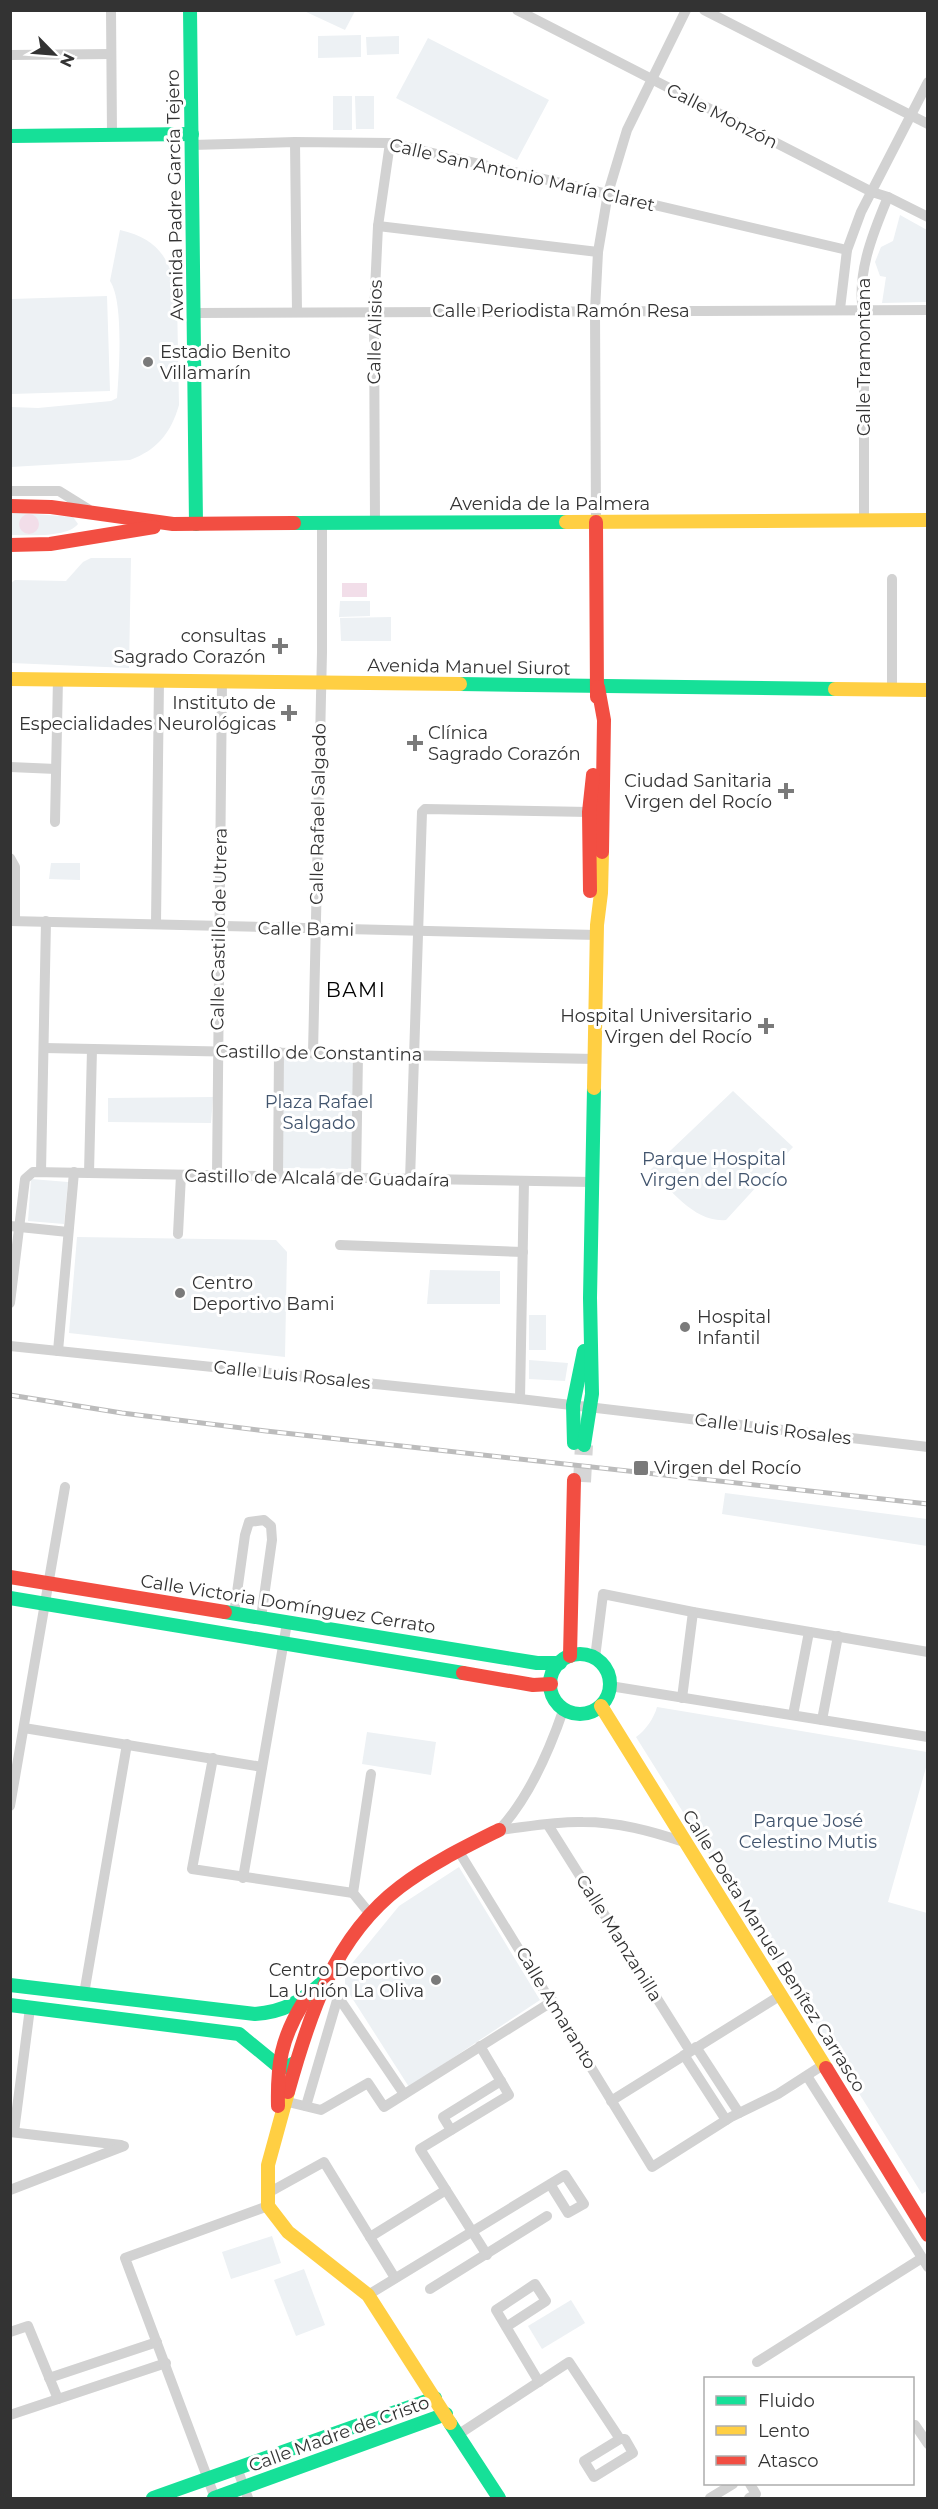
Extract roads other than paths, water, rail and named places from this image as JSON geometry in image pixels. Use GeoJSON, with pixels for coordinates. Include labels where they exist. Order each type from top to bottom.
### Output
{"type":"FeatureCollection","features":[{"type":"Feature","properties":{"kind":"street"},"geometry":{"type":"LineString","coordinates":[[111,10],[112,134]]}},
{"type":"Feature","properties":{"kind":"street","name":"Avenida Padre García Tejero"},"geometry":{"type":"LineString","coordinates":[[190,10],[196,524]]}},
{"type":"Feature","properties":{"kind":"street","name":"Calle Monzón"},"geometry":{"type":"LineString","coordinates":[[517,10],[650,80],[872,192],[888,197],[927,217]]}},
{"type":"Feature","properties":{"kind":"street"},"geometry":{"type":"LineString","coordinates":[[597,930],[590,895],[589,812],[598,687],[595,311],[598,252],[608,193],[627,130],[686,10]]}},
{"type":"Feature","properties":{"kind":"street"},"geometry":{"type":"LineString","coordinates":[[704,10],[927,124]]}},
{"type":"Feature","properties":{"kind":"street"},"geometry":{"type":"LineString","coordinates":[[10,55],[111,54]]}},
{"type":"Feature","properties":{"kind":"street","name":"Calle Tramontana"},"geometry":{"type":"LineString","coordinates":[[840,309],[847,250],[861,212],[927,82]]}},
{"type":"Feature","properties":{"kind":"street"},"geometry":{"type":"LineString","coordinates":[[10,136],[112,134],[192,140]]}},
{"type":"Feature","properties":{"kind":"street","name":"Calle San Antonio María Claret"},"geometry":{"type":"LineString","coordinates":[[192,140],[390,143],[847,250]]}},
{"type":"Feature","properties":{"kind":"street"},"geometry":{"type":"LineString","coordinates":[[295,142],[297,312]]}},
{"type":"Feature","properties":{"kind":"street","name":"Calle Alisios"},"geometry":{"type":"LineString","coordinates":[[375,523],[374,312],[378,226],[390,143]]}},
{"type":"Feature","properties":{"kind":"street","name":"Calle Tramontana"},"geometry":{"type":"LineString","coordinates":[[864,521],[863,311],[860,300],[864,267],[874,231],[888,197]]}},
{"type":"Feature","properties":{"kind":"street"},"geometry":{"type":"LineString","coordinates":[[378,226],[598,252]]}},
{"type":"Feature","properties":{"kind":"street","name":"Calle Periodista Ramón Resa"},"geometry":{"type":"LineString","coordinates":[[194,313],[927,310]]}},
{"type":"Feature","properties":{"kind":"street"},"geometry":{"type":"LineString","coordinates":[[10,491],[59,491],[69,494],[93,512]]}},
{"type":"Feature","properties":{"kind":"street"},"geometry":{"type":"LineString","coordinates":[[10,506],[51,507],[173,524]]}},
{"type":"Feature","properties":{"kind":"street","name":"Avenida de la Palmera"},"geometry":{"type":"LineString","coordinates":[[173,524],[927,520]]}},
{"type":"Feature","properties":{"kind":"street","name":"Calle Rafael Salgado"},"geometry":{"type":"LineString","coordinates":[[313,1053],[322,523]]}},
{"type":"Feature","properties":{"kind":"street"},"geometry":{"type":"LineString","coordinates":[[10,545],[50,544],[173,524]]}},
{"type":"Feature","properties":{"kind":"street"},"geometry":{"type":"LineString","coordinates":[[892,579],[892,690]]}},
{"type":"Feature","properties":{"kind":"street","name":"Avenida Manuel Siurot"},"geometry":{"type":"LineString","coordinates":[[10,679],[927,690]]}},
{"type":"Feature","properties":{"kind":"street"},"geometry":{"type":"LineString","coordinates":[[55,822],[58,679]]}},
{"type":"Feature","properties":{"kind":"street"},"geometry":{"type":"LineString","coordinates":[[156,924],[159,681]]}},
{"type":"Feature","properties":{"kind":"street","name":"Calle Castillo de Utrera"},"geometry":{"type":"LineString","coordinates":[[217,1176],[222,681]]}},
{"type":"Feature","properties":{"kind":"street"},"geometry":{"type":"LineString","coordinates":[[579,1444],[590,1298],[597,930],[601,893],[604,720],[598,687]]}},
{"type":"Feature","properties":{"kind":"street"},"geometry":{"type":"LineString","coordinates":[[10,767],[56,769]]}},
{"type":"Feature","properties":{"kind":"street"},"geometry":{"type":"LineString","coordinates":[[410,1180],[422,812],[425,809],[589,812]]}},
{"type":"Feature","properties":{"kind":"street"},"geometry":{"type":"LineString","coordinates":[[10,858],[15,867],[13,921]]}},
{"type":"Feature","properties":{"kind":"street","name":"Calle Bami"},"geometry":{"type":"LineString","coordinates":[[13,921],[315,930],[597,930]]}},
{"type":"Feature","properties":{"kind":"street"},"geometry":{"type":"LineString","coordinates":[[10,1303],[15,1226],[25,1179],[33,1172],[41,1172],[46,921]]}},
{"type":"Feature","properties":{"kind":"street","name":"Castillo de Constantina"},"geometry":{"type":"LineString","coordinates":[[44,1048],[594,1059]]}},
{"type":"Feature","properties":{"kind":"street"},"geometry":{"type":"LineString","coordinates":[[89,1173],[92,1049]]}},
{"type":"Feature","properties":{"kind":"street"},"geometry":{"type":"LineString","coordinates":[[278,1177],[279,1052]]}},
{"type":"Feature","properties":{"kind":"street"},"geometry":{"type":"LineString","coordinates":[[356,1179],[358,1054]]}},
{"type":"Feature","properties":{"kind":"street","name":"Castillo de Alcalá de Guadaíra"},"geometry":{"type":"LineString","coordinates":[[41,1172],[592,1182]]}},
{"type":"Feature","properties":{"kind":"street"},"geometry":{"type":"LineString","coordinates":[[58,1351],[74,1172]]}},
{"type":"Feature","properties":{"kind":"street"},"geometry":{"type":"LineString","coordinates":[[178,1234],[181,1175]]}},
{"type":"Feature","properties":{"kind":"street"},"geometry":{"type":"LineString","coordinates":[[520,1399],[524,1181]]}},
{"type":"Feature","properties":{"kind":"street"},"geometry":{"type":"LineString","coordinates":[[15,1226],[68,1232]]}},
{"type":"Feature","properties":{"kind":"street"},"geometry":{"type":"LineString","coordinates":[[340,1245],[523,1252]]}},
{"type":"Feature","properties":{"kind":"street","name":"Calle Luis Rosales"},"geometry":{"type":"LineString","coordinates":[[10,1346],[520,1399],[927,1447]]}},
{"type":"Feature","properties":{"kind":"street"},"geometry":{"type":"LineString","coordinates":[[570,1657],[578,1481]]}},
{"type":"Feature","properties":{"kind":"street"},"geometry":{"type":"LineString","coordinates":[[10,1806],[65,1488]]}},
{"type":"Feature","properties":{"kind":"street"},"geometry":{"type":"LineString","coordinates":[[234,1614],[245,1535],[249,1522],[264,1520],[271,1526],[272,1540],[261,1618]]}},
{"type":"Feature","properties":{"kind":"street","name":"Calle Victoria Domínguez Cerrato"},"geometry":{"type":"LineString","coordinates":[[10,1577],[537,1663],[570,1657]]}},
{"type":"Feature","properties":{"kind":"street"},"geometry":{"type":"LineString","coordinates":[[595,1658],[603,1594],[693,1612],[927,1652]]}},
{"type":"Feature","properties":{"kind":"street"},"geometry":{"type":"LineString","coordinates":[[10,1598],[533,1685],[551,1684]]}},
{"type":"Feature","properties":{"kind":"street"},"geometry":{"type":"LineString","coordinates":[[682,1698],[693,1612]]}},
{"type":"Feature","properties":{"kind":"street"},"geometry":{"type":"LineString","coordinates":[[243,1878],[287,1623]]}},
{"type":"Feature","properties":{"kind":"street"},"geometry":{"type":"LineString","coordinates":[[794,1715],[809,1632]]}},
{"type":"Feature","properties":{"kind":"street"},"geometry":{"type":"LineString","coordinates":[[822,1720],[838,1636]]}},
{"type":"Feature","properties":{"kind":"street"},"geometry":{"type":"LineString","coordinates":[[570,1657],[595,1658],[607,1670],[609,1694],[601,1706],[587,1713],[579,1714],[564,1708],[552,1693],[551,1684],[555,1669],[570,1657]]}},
{"type":"Feature","properties":{"kind":"street"},"geometry":{"type":"LineString","coordinates":[[610,1686],[927,1737]]}},
{"type":"Feature","properties":{"kind":"street","name":"Calle Poeta Manuel Benítez Carrasco"},"geometry":{"type":"LineString","coordinates":[[601,1706],[824,2065],[923,2218],[927,2235]]}},
{"type":"Feature","properties":{"kind":"street"},"geometry":{"type":"LineString","coordinates":[[499,1830],[516,1811],[556,1731],[564,1708]]}},
{"type":"Feature","properties":{"kind":"street"},"geometry":{"type":"LineString","coordinates":[[24,1728],[262,1767]]}},
{"type":"Feature","properties":{"kind":"street"},"geometry":{"type":"LineString","coordinates":[[84,2014],[127,1744]]}},
{"type":"Feature","properties":{"kind":"street"},"geometry":{"type":"LineString","coordinates":[[213,1758],[192,1869],[353,1893],[370,1914]]}},
{"type":"Feature","properties":{"kind":"street"},"geometry":{"type":"LineString","coordinates":[[353,1893],[371,1774]]}},
{"type":"Feature","properties":{"kind":"street"},"geometry":{"type":"LineString","coordinates":[[499,2499],[368,2295],[288,2232],[268,2199],[267,2165],[284,2101],[304,2033],[326,1979],[370,1914],[400,1887],[458,1850],[499,1830],[580,1821],[614,1824],[653,1832],[684,1842]]}},
{"type":"Feature","properties":{"kind":"street","name":"Calle Manzanilla"},"geometry":{"type":"LineString","coordinates":[[548,1825],[690,2051],[726,2121]]}},
{"type":"Feature","properties":{"kind":"street","name":"Calle Amaranto"},"geometry":{"type":"LineString","coordinates":[[458,1850],[553,2001],[611,2102],[652,2167],[726,2121]]}},
{"type":"Feature","properties":{"kind":"street"},"geometry":{"type":"LineString","coordinates":[[270,2015],[285,2011],[306,1997],[326,1979]]}},
{"type":"Feature","properties":{"kind":"street"},"geometry":{"type":"LineString","coordinates":[[326,1979],[404,2094]]}},
{"type":"Feature","properties":{"kind":"street"},"geometry":{"type":"LineString","coordinates":[[10,1985],[242,2014],[270,2015],[291,2022],[304,2033]]}},
{"type":"Feature","properties":{"kind":"street"},"geometry":{"type":"LineString","coordinates":[[64,1992],[67,2013]]}},
{"type":"Feature","properties":{"kind":"street"},"geometry":{"type":"LineString","coordinates":[[611,2102],[780,1995]]}},
{"type":"Feature","properties":{"kind":"street"},"geometry":{"type":"LineString","coordinates":[[279,2120],[280,2046],[306,1997]]}},
{"type":"Feature","properties":{"kind":"street"},"geometry":{"type":"LineString","coordinates":[[306,2106],[338,1997]]}},
{"type":"Feature","properties":{"kind":"street"},"geometry":{"type":"LineString","coordinates":[[284,2101],[321,2110],[368,2083],[384,2107],[553,2001]]}},
{"type":"Feature","properties":{"kind":"street"},"geometry":{"type":"LineString","coordinates":[[10,2005],[239,2034],[278,2066],[287,2067],[296,2062]]}},
{"type":"Feature","properties":{"kind":"street"},"geometry":{"type":"LineString","coordinates":[[10,2190],[124,2146],[12,2132],[30,2008]]}},
{"type":"Feature","properties":{"kind":"street"},"geometry":{"type":"LineString","coordinates":[[480,2046],[509,2095],[420,2149],[487,2255]]}},
{"type":"Feature","properties":{"kind":"street","name":"Calle Manzanilla"},"geometry":{"type":"LineString","coordinates":[[690,2051],[739,2113]]}},
{"type":"Feature","properties":{"kind":"street"},"geometry":{"type":"LineString","coordinates":[[726,2121],[778,2094],[824,2065]]}},
{"type":"Feature","properties":{"kind":"street"},"geometry":{"type":"LineString","coordinates":[[757,2362],[924,2257],[807,2076]]}},
{"type":"Feature","properties":{"kind":"street"},"geometry":{"type":"LineString","coordinates":[[451,2130],[443,2117],[501,2081]]}},
{"type":"Feature","properties":{"kind":"street"},"geometry":{"type":"LineString","coordinates":[[214,2498],[166,2363],[125,2258],[268,2199],[324,2162],[396,2278]]}},
{"type":"Feature","properties":{"kind":"street"},"geometry":{"type":"LineString","coordinates":[[368,2295],[550,2184]]}},
{"type":"Feature","properties":{"kind":"street"},"geometry":{"type":"LineString","coordinates":[[370,2237],[446,2190]]}},
{"type":"Feature","properties":{"kind":"street"},"geometry":{"type":"LineString","coordinates":[[430,2289],[547,2216]]}},
{"type":"Feature","properties":{"kind":"street"},"geometry":{"type":"LineString","coordinates":[[506,2326],[546,2301],[535,2284],[496,2310],[539,2382]]}},
{"type":"Feature","properties":{"kind":"street"},"geometry":{"type":"LineString","coordinates":[[10,2332],[28,2325],[58,2399]]}},
{"type":"Feature","properties":{"kind":"street"},"geometry":{"type":"LineString","coordinates":[[49,2378],[157,2342]]}},
{"type":"Feature","properties":{"kind":"street"},"geometry":{"type":"LineString","coordinates":[[459,2434],[569,2362],[620,2439]]}},
{"type":"Feature","properties":{"kind":"street"},"geometry":{"type":"LineString","coordinates":[[10,2415],[166,2363]]}},
{"type":"Feature","properties":{"kind":"street","name":"Calle Madre de Cristo"},"geometry":{"type":"LineString","coordinates":[[153,2499],[435,2398]]}},
{"type":"Feature","properties":{"kind":"street","name":"Calle Madre de Cristo"},"geometry":{"type":"LineString","coordinates":[[214,2498],[246,2493],[446,2414]]}},
{"type":"Feature","properties":{"kind":"street"},"geometry":{"type":"LineString","coordinates":[[915,2425],[927,2444]]}},
{"type":"Feature","properties":{"kind":"street"},"geometry":{"type":"LineString","coordinates":[[237,2468],[246,2493]]}},
{"type":"Feature","properties":{"kind":"street"},"geometry":{"type":"LineString","coordinates":[[710,2499],[731,2485]]}},
{"type":"Feature","properties":{"kind":"street"},"geometry":{"type":"LineString","coordinates":[[749,2499],[756,2494],[751,2485]]}},
{"type":"Feature","properties":{"kind":"tunnel"},"geometry":{"type":"LineString","coordinates":[[582,1482],[584,1445]]}},
{"type":"Feature","properties":{"kind":"railway"},"geometry":{"type":"LineString","coordinates":[[10,1395],[122,1413],[266,1431],[928,1504]]}},
{"type":"Feature","properties":{"kind":"place","name":"Estadio Benito Villamarín"},"geometry":{"type":"Point","coordinates":[148,362]}},
{"type":"Feature","properties":{"kind":"place","name":"consultas Sagrado Corazón"},"geometry":{"type":"Point","coordinates":[280,646]}},
{"type":"Feature","properties":{"kind":"place","name":"Instituto de Especialidades Neurológicas"},"geometry":{"type":"Point","coordinates":[289,713]}},
{"type":"Feature","properties":{"kind":"place","name":"Clínica Sagrado Corazón"},"geometry":{"type":"Point","coordinates":[415,743]}},
{"type":"Feature","properties":{"kind":"place","name":"Ciudad Sanitaria Virgen del Rocío"},"geometry":{"type":"Point","coordinates":[786,791]}},
{"type":"Feature","properties":{"kind":"place","name":"Hospital Universitario Virgen del Rocío"},"geometry":{"type":"Point","coordinates":[766,1026]}},
{"type":"Feature","properties":{"kind":"place","name":"Centro Deportivo Bami"},"geometry":{"type":"Point","coordinates":[180,1293]}},
{"type":"Feature","properties":{"kind":"place","name":"Hospital Infantil"},"geometry":{"type":"Point","coordinates":[685,1327]}},
{"type":"Feature","properties":{"kind":"place","name":"Virgen del Rocío"},"geometry":{"type":"Point","coordinates":[641,1468]}},
{"type":"Feature","properties":{"kind":"place","name":"Centro Deportivo La Unión La Oliva"},"geometry":{"type":"Point","coordinates":[436,1980]}},
{"type":"Feature","properties":{"kind":"district","name":"BAMI"},"geometry":{"type":"Point","coordinates":[356,990]}},
{"type":"Feature","properties":{"kind":"park label","name":"Plaza Rafael Salgado"},"geometry":{"type":"Point","coordinates":[319,1112]}},
{"type":"Feature","properties":{"kind":"park label","name":"Parque Hospital Virgen del Rocío"},"geometry":{"type":"Point","coordinates":[714,1169]}},
{"type":"Feature","properties":{"kind":"park label","name":"Parque José Celestino Mutis"},"geometry":{"type":"Point","coordinates":[808,1831]}}]}
